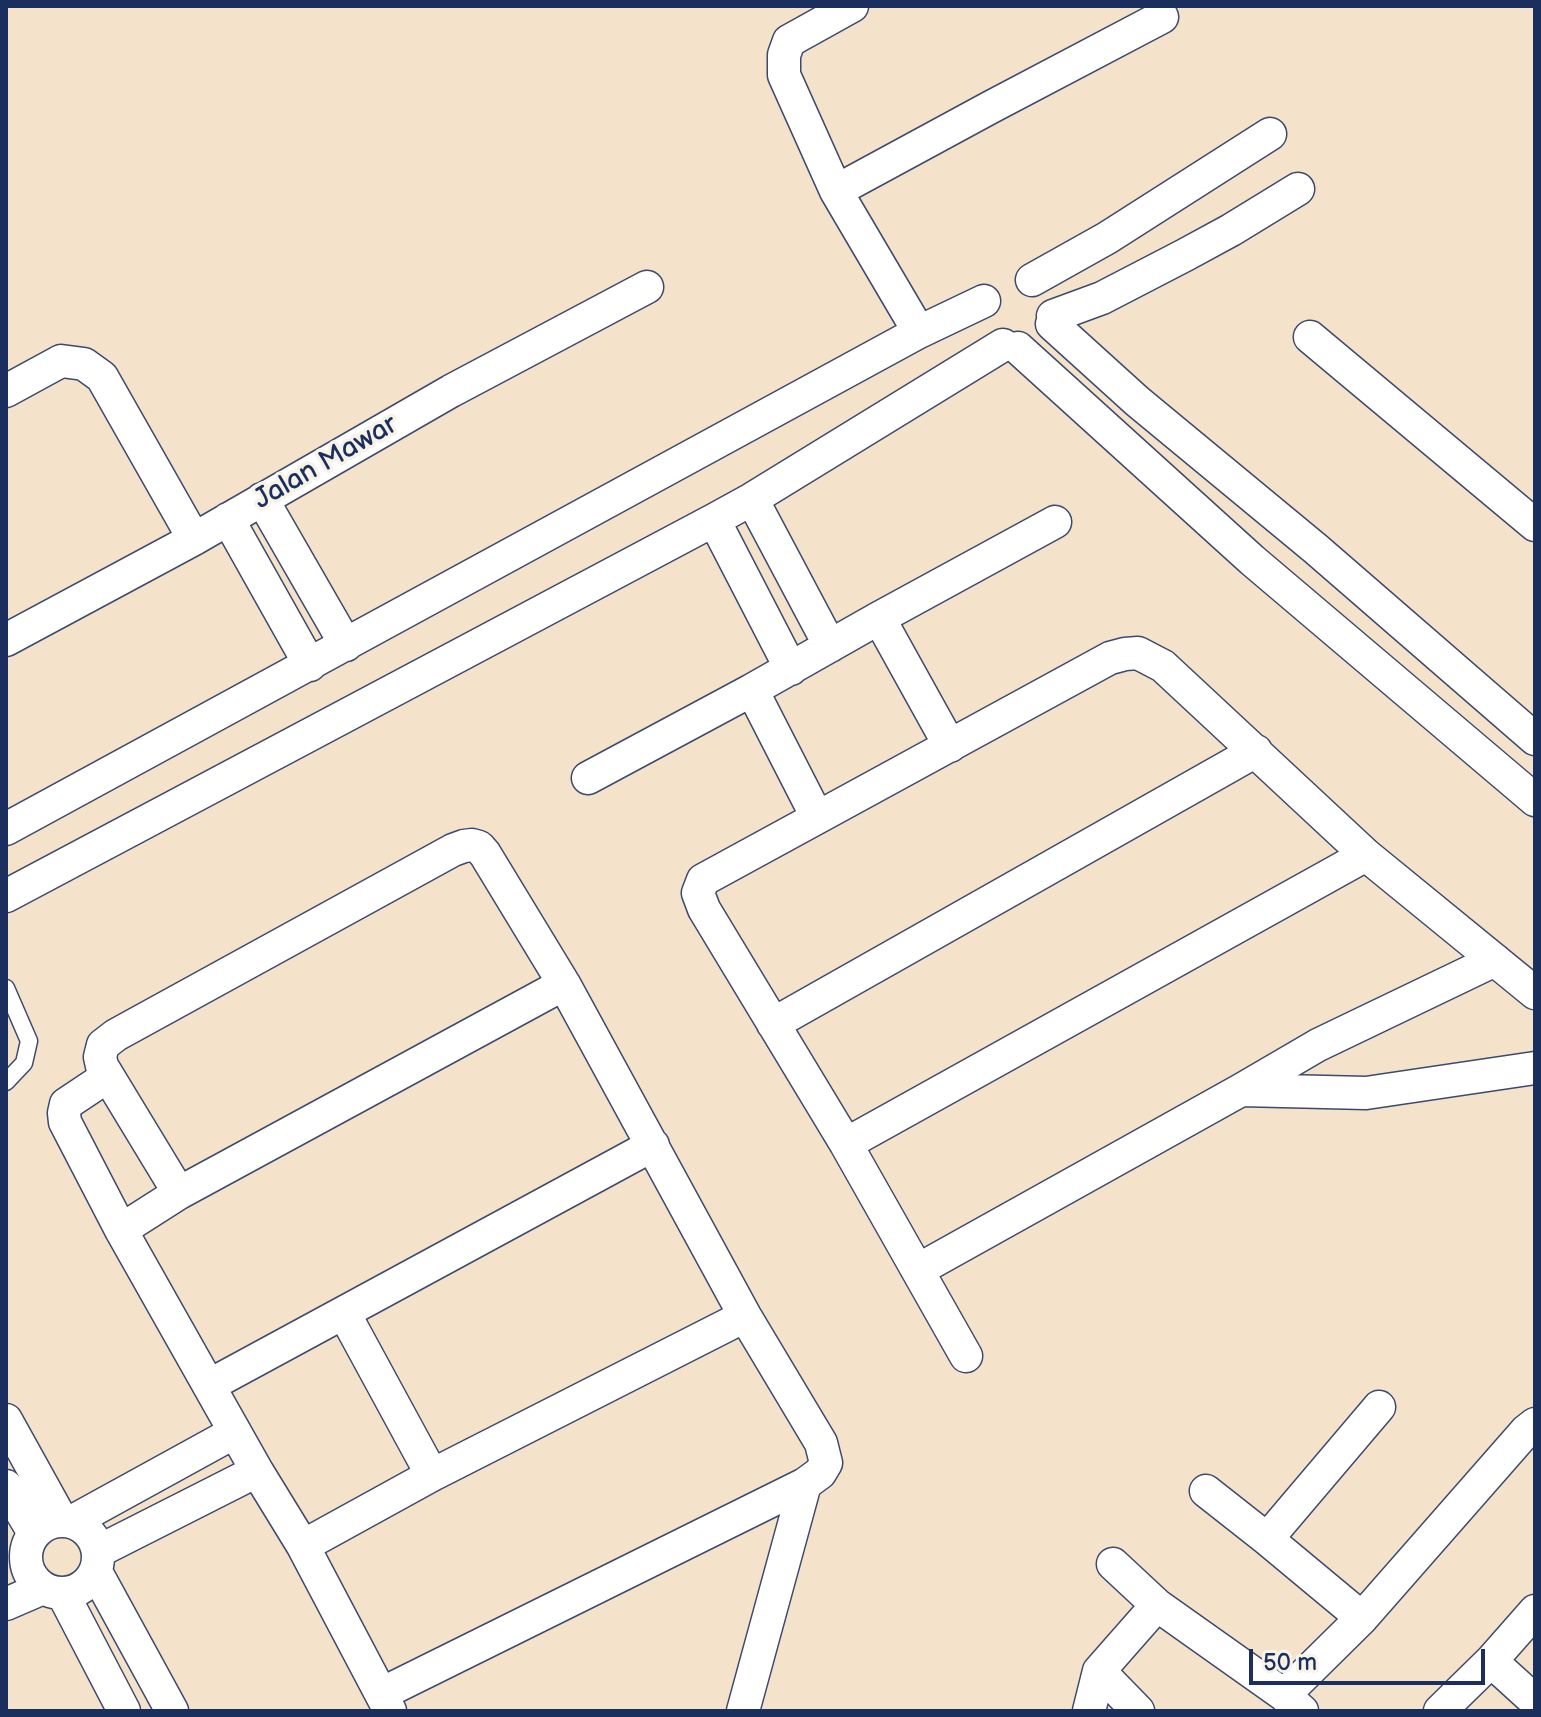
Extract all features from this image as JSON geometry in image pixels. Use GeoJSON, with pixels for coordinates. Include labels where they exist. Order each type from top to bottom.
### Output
{"type":"FeatureCollection","features":[{"type":"Feature","properties":{"kind":"street"},"geometry":{"type":"LineString","coordinates":[[852,6],[789,41],[784,55],[784,75],[836,191],[919,332]]}},
{"type":"Feature","properties":{"kind":"street"},"geometry":{"type":"LineString","coordinates":[[836,191],[1162,17]]}},
{"type":"Feature","properties":{"kind":"street"},"geometry":{"type":"LineString","coordinates":[[1032,280],[1107,238],[1270,134]]}},
{"type":"Feature","properties":{"kind":"street"},"geometry":{"type":"LineString","coordinates":[[1053,320],[1185,255],[1298,189]]}},
{"type":"Feature","properties":{"kind":"street"},"geometry":{"type":"LineString","coordinates":[[6,896],[714,520],[1011,346],[1029,346],[1039,341],[1053,320],[1052,302],[1044,289],[1032,280],[1023,278],[1003,280],[995,285],[984,301],[985,326],[990,334],[1011,346],[1252,560],[1535,800]]}},
{"type":"Feature","properties":{"kind":"street","name":"Jalan Mawar"},"geometry":{"type":"LineString","coordinates":[[6,640],[194,539],[451,391],[647,287]]}},
{"type":"Feature","properties":{"kind":"street"},"geometry":{"type":"LineString","coordinates":[[6,829],[919,332],[984,301]]}},
{"type":"Feature","properties":{"kind":"street"},"geometry":{"type":"LineString","coordinates":[[1053,320],[1137,401],[1316,549],[1535,739]]}},
{"type":"Feature","properties":{"kind":"street"},"geometry":{"type":"LineString","coordinates":[[1310,337],[1535,525]]}},
{"type":"Feature","properties":{"kind":"street"},"geometry":{"type":"LineString","coordinates":[[6,391],[61,361],[84,364],[102,377],[194,539]]}},
{"type":"Feature","properties":{"kind":"street"},"geometry":{"type":"LineString","coordinates":[[262,499],[346,645]]}},
{"type":"Feature","properties":{"kind":"street"},"geometry":{"type":"LineString","coordinates":[[752,499],[830,646]]}},
{"type":"Feature","properties":{"kind":"street"},"geometry":{"type":"LineString","coordinates":[[228,519],[310,665]]}},
{"type":"Feature","properties":{"kind":"street"},"geometry":{"type":"LineString","coordinates":[[714,520],[791,669]]}},
{"type":"Feature","properties":{"kind":"street"},"geometry":{"type":"LineString","coordinates":[[588,778],[1055,522]]}},
{"type":"Feature","properties":{"kind":"street"},"geometry":{"type":"LineString","coordinates":[[879,618],[950,746]]}},
{"type":"Feature","properties":{"kind":"street"},"geometry":{"type":"LineString","coordinates":[[966,1356],[846,1144],[704,909],[698,893],[703,880],[1110,658],[1138,653],[1163,666],[1366,855],[1535,993]]}},
{"type":"Feature","properties":{"kind":"street"},"geometry":{"type":"LineString","coordinates":[[752,690],[817,817]]}},
{"type":"Feature","properties":{"kind":"street"},"geometry":{"type":"LineString","coordinates":[[773,1024],[1256,751]]}},
{"type":"Feature","properties":{"kind":"street"},"geometry":{"type":"LineString","coordinates":[[108,1076],[66,1104],[65,1122],[121,1230],[257,1471],[303,1546],[386,1703],[805,1484],[820,1473],[826,1463],[821,1443],[745,1316],[564,984],[479,847],[464,846],[103,1045],[100,1057],[102,1066],[179,1193]]}},
{"type":"Feature","properties":{"kind":"street"},"geometry":{"type":"LineString","coordinates":[[846,1144],[1366,855]]}},
{"type":"Feature","properties":{"kind":"street"},"geometry":{"type":"LineString","coordinates":[[918,1270],[1318,1045],[1495,960]]}},
{"type":"Feature","properties":{"kind":"street"},"geometry":{"type":"LineString","coordinates":[[121,1230],[179,1193],[564,984]]}},
{"type":"Feature","properties":{"kind":"street"},"geometry":{"type":"LineString","coordinates":[[1241,1090],[1366,1093],[1535,1068]]}},
{"type":"Feature","properties":{"kind":"street"},"geometry":{"type":"LineString","coordinates":[[210,1385],[653,1145]]}},
{"type":"Feature","properties":{"kind":"street"},"geometry":{"type":"LineString","coordinates":[[344,1313],[432,1475]]}},
{"type":"Feature","properties":{"kind":"street"},"geometry":{"type":"LineString","coordinates":[[303,1546],[432,1475],[745,1316]]}},
{"type":"Feature","properties":{"kind":"street"},"geometry":{"type":"LineString","coordinates":[[1267,1539],[1379,1407]]}},
{"type":"Feature","properties":{"kind":"street"},"geometry":{"type":"LineString","coordinates":[[6,1420],[40,1538],[29,1572],[53,1591],[124,1711]]}},
{"type":"Feature","properties":{"kind":"street"},"geometry":{"type":"LineString","coordinates":[[1113,1564],[1157,1605],[1293,1703],[1362,1618],[1535,1424]]}},
{"type":"Feature","properties":{"kind":"street"},"geometry":{"type":"LineString","coordinates":[[40,1538],[235,1432]]}},
{"type":"Feature","properties":{"kind":"street"},"geometry":{"type":"LineString","coordinates":[[6,1604],[53,1591],[83,1587],[98,1562],[257,1471]]}},
{"type":"Feature","properties":{"kind":"street"},"geometry":{"type":"LineString","coordinates":[[743,1711],[805,1484]]}},
{"type":"Feature","properties":{"kind":"street"},"geometry":{"type":"LineString","coordinates":[[6,1486],[40,1538]]}},
{"type":"Feature","properties":{"kind":"street"},"geometry":{"type":"LineString","coordinates":[[1206,1491],[1362,1618]]}},
{"type":"Feature","properties":{"kind":"street"},"geometry":{"type":"LineString","coordinates":[[40,1538],[90,1533],[98,1562],[172,1711]]}},
{"type":"Feature","properties":{"kind":"street"},"geometry":{"type":"LineString","coordinates":[[1089,1711],[1099,1671],[1157,1605]]}},
{"type":"Feature","properties":{"kind":"street"},"geometry":{"type":"LineString","coordinates":[[1440,1711],[1491,1661],[1535,1611]]}},
{"type":"Feature","properties":{"kind":"street"},"geometry":{"type":"LineString","coordinates":[[1491,1661],[1535,1701]]}},
{"type":"Feature","properties":{"kind":"street"},"geometry":{"type":"LineString","coordinates":[[1099,1671],[1138,1711]]}},
{"type":"Feature","properties":{"kind":"lane"},"geometry":{"type":"LineString","coordinates":[[6,988],[29,1041],[24,1063],[6,1082]]}}]}
